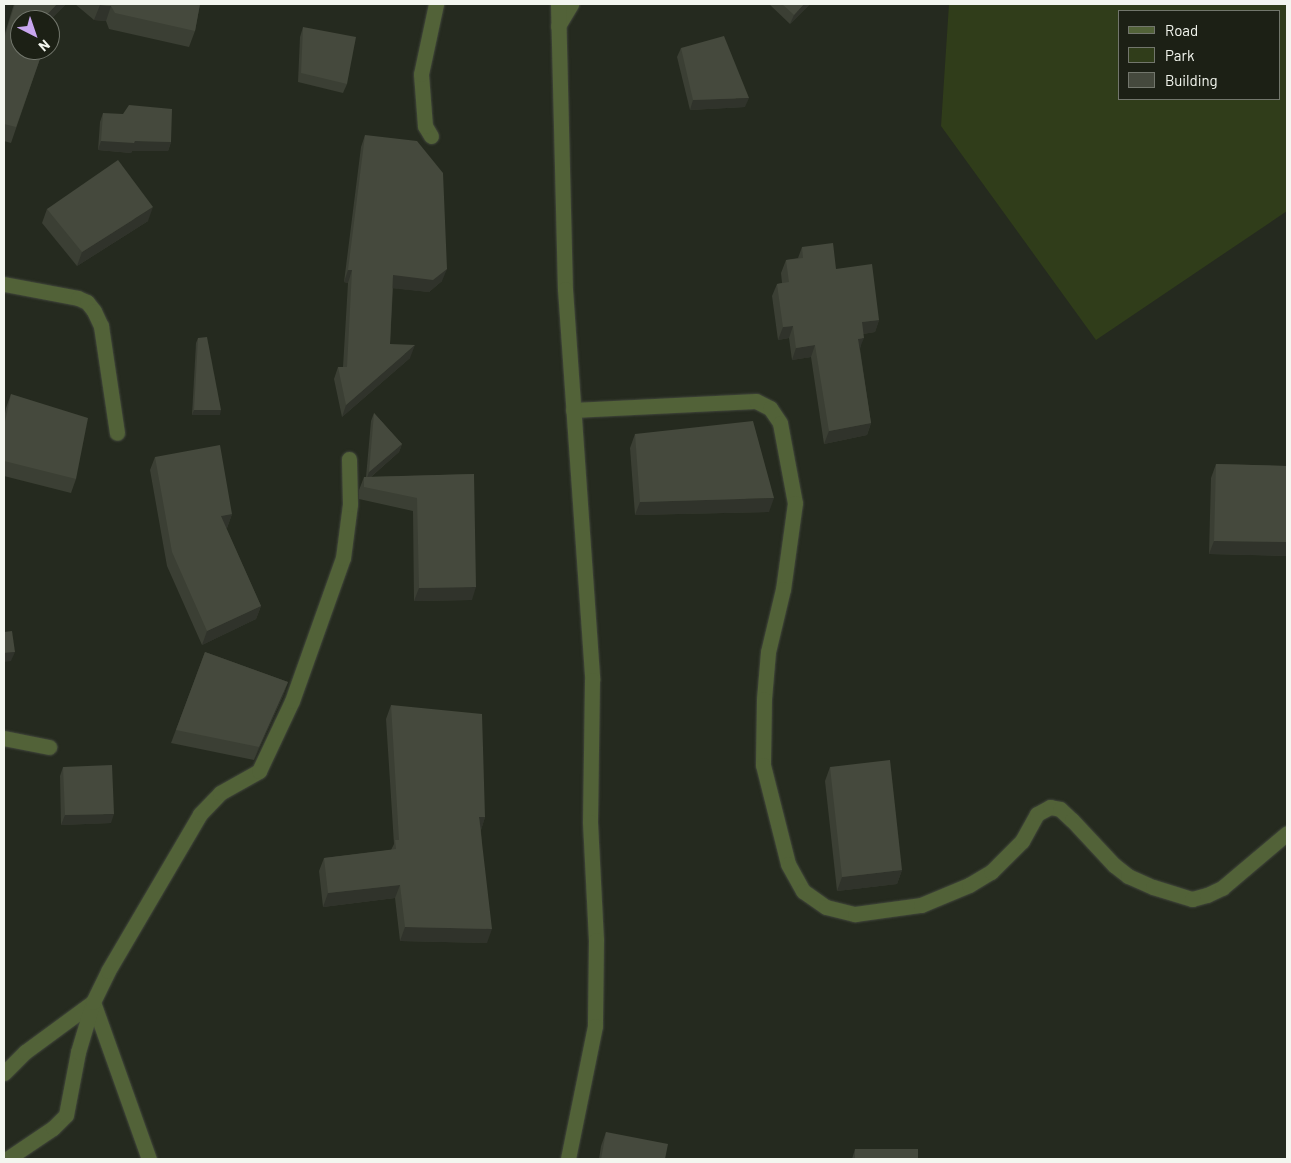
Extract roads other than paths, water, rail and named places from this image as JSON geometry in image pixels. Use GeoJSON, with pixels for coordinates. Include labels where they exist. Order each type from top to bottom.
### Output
{"type":"FeatureCollection","features":[{"type":"Feature","properties":{"kind":"street"},"geometry":{"type":"LineString","coordinates":[[431,136],[425,126],[421,74],[436,4]]}},
{"type":"Feature","properties":{"kind":"street"},"geometry":{"type":"LineString","coordinates":[[558,4],[565,289],[592,680],[590,822],[596,940],[595,1026],[568,1159]]}},
{"type":"Feature","properties":{"kind":"street"},"geometry":{"type":"LineString","coordinates":[[558,26],[571,4]]}},
{"type":"Feature","properties":{"kind":"street"},"geometry":{"type":"LineString","coordinates":[[4,284],[78,298],[87,302],[94,310],[102,326],[117,433]]}},
{"type":"Feature","properties":{"kind":"street"},"geometry":{"type":"LineString","coordinates":[[573,410],[756,401],[770,408],[780,423],[796,503],[783,588],[768,652],[764,699],[763,765],[788,864],[803,891],[826,907],[855,914],[921,905],[970,885],[991,872],[1022,841],[1037,814],[1050,807],[1060,809],[1114,865],[1128,876],[1153,887],[1192,899],[1222,888],[1287,833]]}},
{"type":"Feature","properties":{"kind":"street"},"geometry":{"type":"LineString","coordinates":[[7,1159],[53,1128],[66,1115],[78,1052],[93,1002],[108,971],[200,814],[220,793],[258,771],[288,710],[343,558],[350,504],[350,459]]}},
{"type":"Feature","properties":{"kind":"street"},"geometry":{"type":"LineString","coordinates":[[4,738],[49,747]]}},
{"type":"Feature","properties":{"kind":"street"},"geometry":{"type":"LineString","coordinates":[[4,1073],[25,1052],[93,1002]]}},
{"type":"Feature","properties":{"kind":"street"},"geometry":{"type":"LineString","coordinates":[[93,1002],[149,1159]]}}]}
